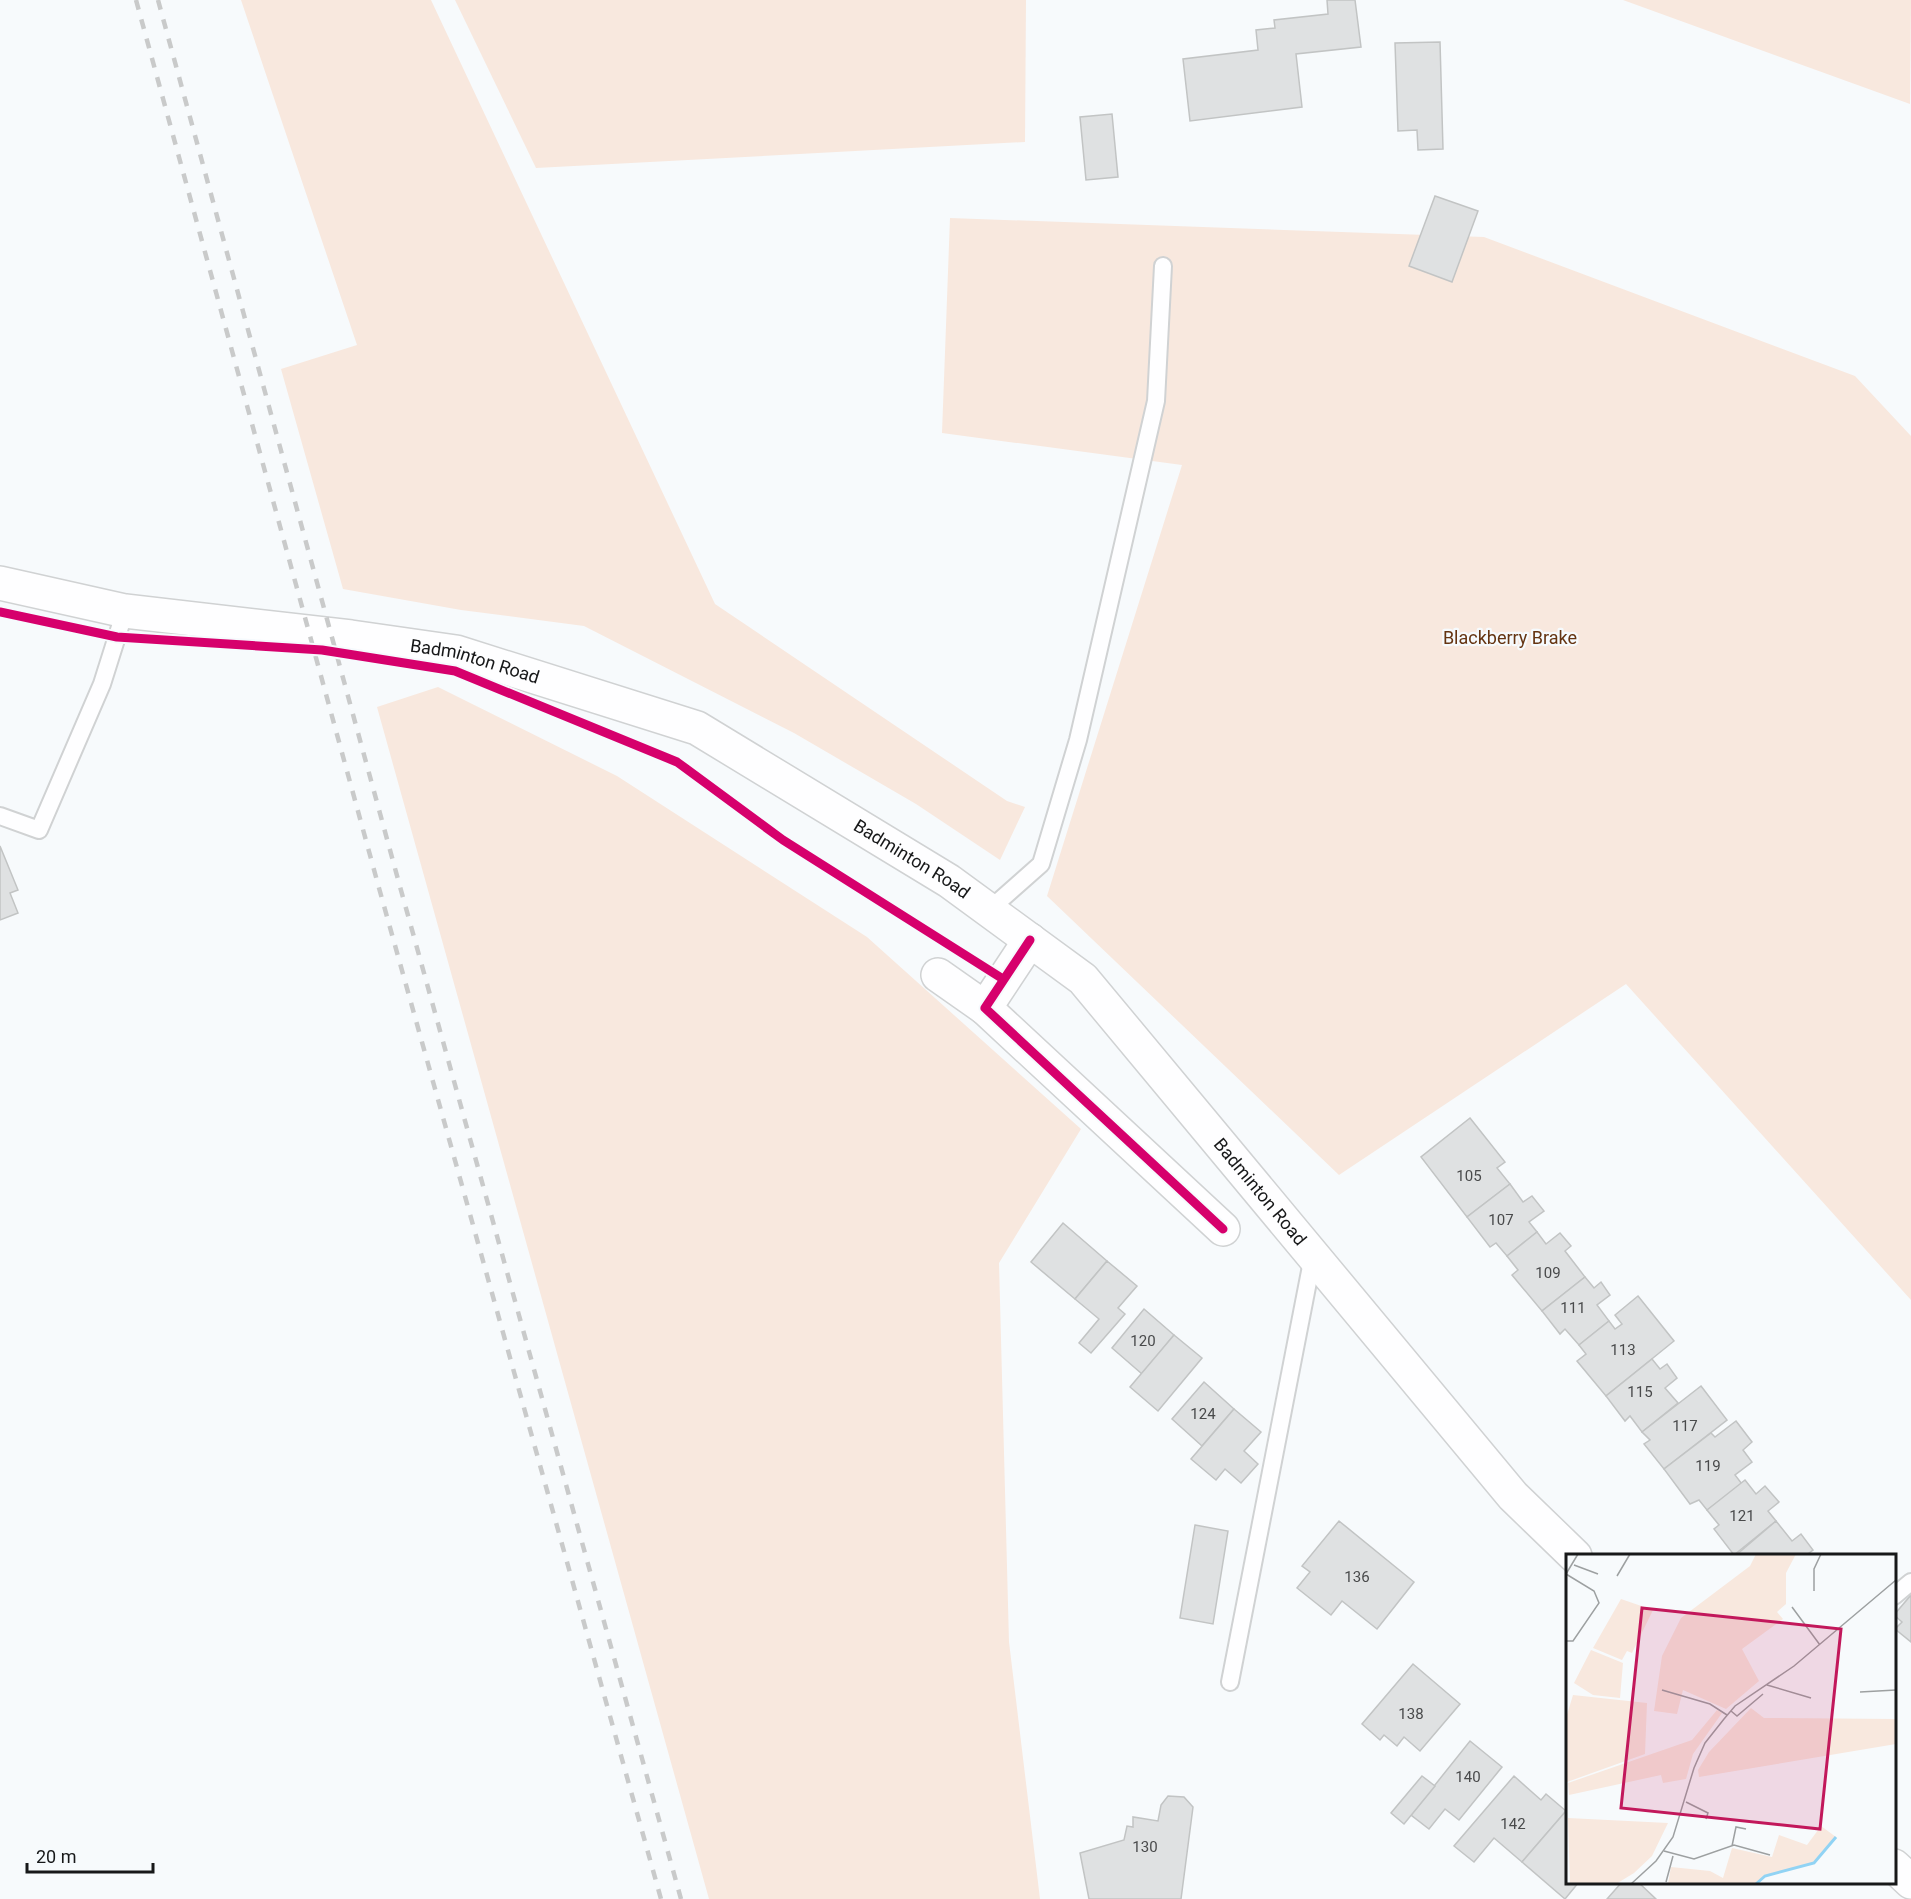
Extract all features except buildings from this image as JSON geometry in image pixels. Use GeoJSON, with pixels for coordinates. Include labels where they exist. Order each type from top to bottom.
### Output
{"type":"FeatureCollection","features":[{"type":"Feature","properties":{"kind":"main road","name":"Badminton Road"},"geometry":{"type":"LineString","coordinates":[[0,584],[125,611],[351,637],[456,652],[698,728],[949,881],[1083,979],[1513,1496],[1573,1554]]}},
{"type":"Feature","properties":{"kind":"main road"},"geometry":{"type":"LineString","coordinates":[[985,1008],[1030,940]]}},
{"type":"Feature","properties":{"kind":"main road"},"geometry":{"type":"LineString","coordinates":[[938,975],[985,1008],[1223,1229]]}},
{"type":"Feature","properties":{"kind":"main road"},"geometry":{"type":"LineString","coordinates":[[1896,1868],[1911,1882]]}},
{"type":"Feature","properties":{"kind":"lane"},"geometry":{"type":"LineString","coordinates":[[989,910],[1041,864],[1078,740],[1156,400],[1163,266]]}},
{"type":"Feature","properties":{"kind":"lane"},"geometry":{"type":"LineString","coordinates":[[0,816],[39,830],[102,684],[125,611]]}},
{"type":"Feature","properties":{"kind":"lane"},"geometry":{"type":"LineString","coordinates":[[1230,1682],[1313,1255]]}},
{"type":"Feature","properties":{"kind":"lane"},"geometry":{"type":"LineString","coordinates":[[1896,1594],[1911,1582]]}},
{"type":"Feature","properties":{"kind":"green space"},"geometry":{"type":"Polygon","coordinates":[[[241,0],[431,0],[715,604],[1007,801],[1025,807],[1000,860],[916,804],[794,733],[584,626],[461,610],[343,589],[281,369],[357,345],[241,0]]]}},
{"type":"Feature","properties":{"kind":"green space"},"geometry":{"type":"Polygon","coordinates":[[[455,0],[1026,0],[1025,142],[536,168],[455,0]]]}},
{"type":"Feature","properties":{"kind":"green space"},"geometry":{"type":"Polygon","coordinates":[[[1623,0],[1911,0],[1910,104],[1623,0]]]}},
{"type":"Feature","properties":{"kind":"green space","name":"Blackberry Brake"},"geometry":{"type":"Polygon","coordinates":[[[950,218],[1484,237],[1855,376],[1911,436],[1911,1300],[1626,984],[1339,1175],[1047,896],[1182,465],[942,433],[950,218]]]}},
{"type":"Feature","properties":{"kind":"green space"},"geometry":{"type":"Polygon","coordinates":[[[438,687],[617,776],[867,937],[1081,1129],[999,1263],[1009,1642],[1040,1899],[709,1899],[377,707],[438,687]]]}},
{"type":"Feature","properties":{"kind":"railway"},"geometry":{"type":"LineString","coordinates":[[136,0],[379,888],[661,1899]]}},
{"type":"Feature","properties":{"kind":"railway"},"geometry":{"type":"LineString","coordinates":[[158,0],[399,883],[681,1899]]}},
{"type":"Feature","properties":{"kind":"cycle path"},"geometry":{"type":"LineString","coordinates":[[0,612],[117,637],[322,650],[455,671],[677,762],[783,840],[1003,979]]}},
{"type":"Feature","properties":{"kind":"cycle path"},"geometry":{"type":"LineString","coordinates":[[1030,940],[985,1008],[1223,1229]]}}]}
